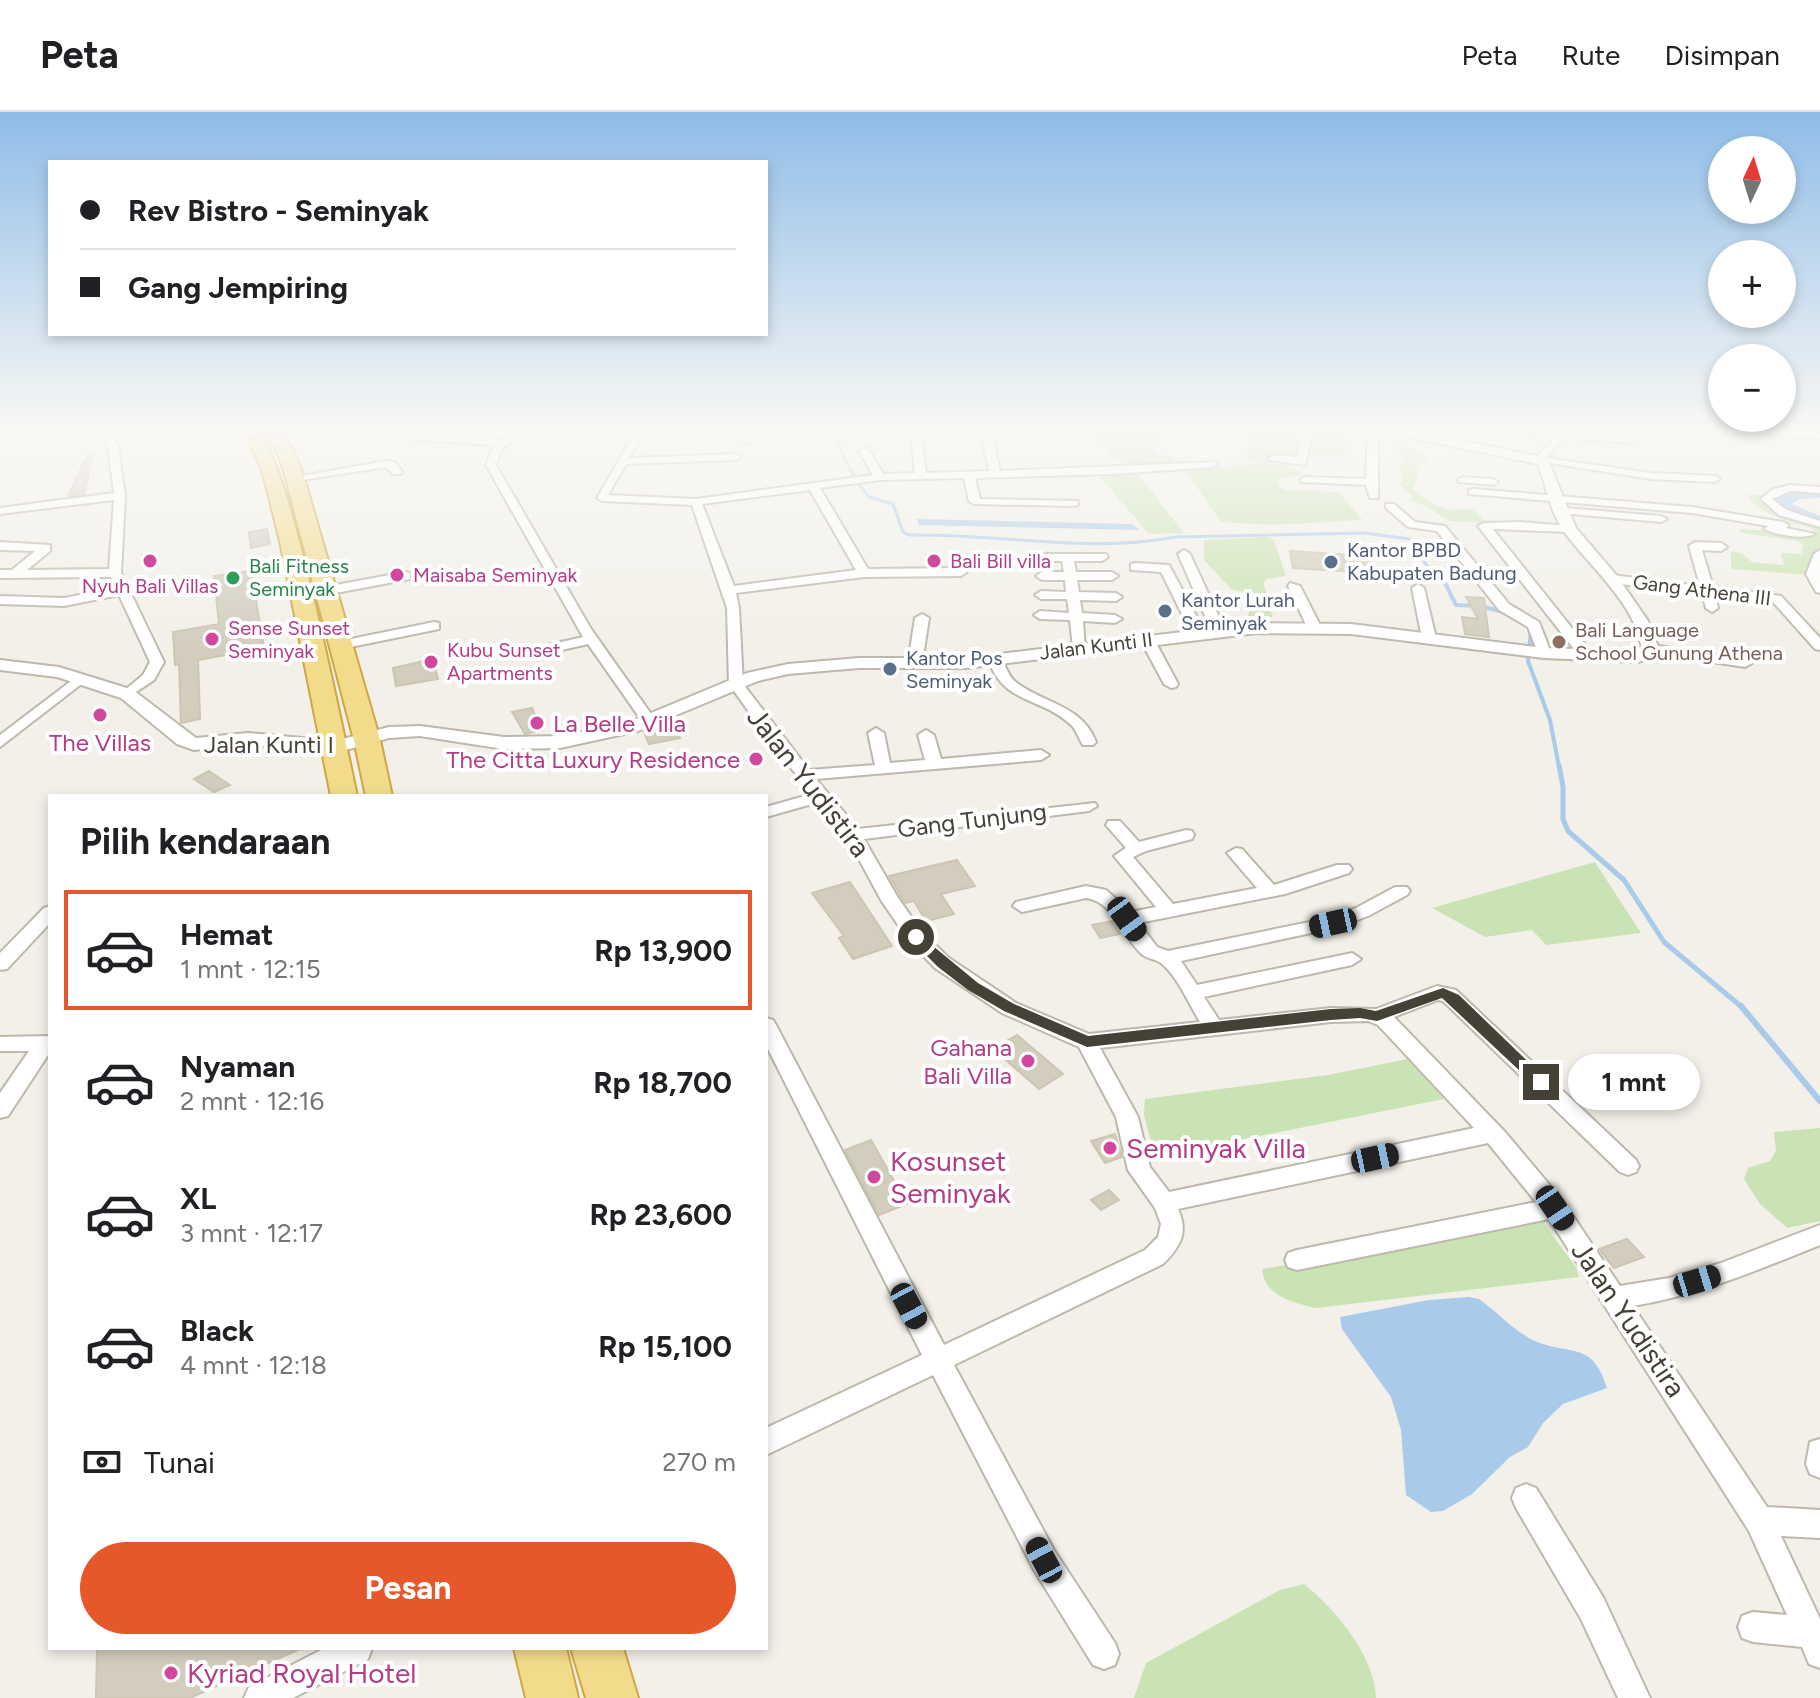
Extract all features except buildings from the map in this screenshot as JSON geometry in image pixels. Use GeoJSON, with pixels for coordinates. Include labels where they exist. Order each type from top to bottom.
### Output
{"type":"FeatureCollection","features":[{"type":"Feature","properties":{"kind":"highway"},"geometry":{"type":"LineString","coordinates":[[279,500],[344,794]]}},
{"type":"Feature","properties":{"kind":"highway"},"geometry":{"type":"LineString","coordinates":[[302,500],[367,740],[379,794]]}},
{"type":"Feature","properties":{"kind":"highway"},"geometry":{"type":"LineString","coordinates":[[540,1650],[552,1698]]}},
{"type":"Feature","properties":{"kind":"highway"},"geometry":{"type":"LineString","coordinates":[[598,1650],[612,1698]]}},
{"type":"Feature","properties":{"kind":"street"},"geometry":{"type":"LineString","coordinates":[[0,511],[88,500]]}},
{"type":"Feature","properties":{"kind":"street"},"geometry":{"type":"LineString","coordinates":[[120,500],[115,573],[157,662],[149,677],[127,694]]}},
{"type":"Feature","properties":{"kind":"street"},"geometry":{"type":"LineString","coordinates":[[512,500],[594,639],[632,700],[649,721]]}},
{"type":"Feature","properties":{"kind":"street"},"geometry":{"type":"LineString","coordinates":[[649,500],[710,500]]}},
{"type":"Feature","properties":{"kind":"street"},"geometry":{"type":"LineString","coordinates":[[822,500],[864,573]]}},
{"type":"Feature","properties":{"kind":"street"},"geometry":{"type":"LineString","coordinates":[[975,500],[1074,503]]}},
{"type":"Feature","properties":{"kind":"street"},"geometry":{"type":"LineString","coordinates":[[1542,500],[1809,534]]}},
{"type":"Feature","properties":{"kind":"street"},"geometry":{"type":"LineString","coordinates":[[1550,500],[1692,510],[1783,525]]}},
{"type":"Feature","properties":{"kind":"street"},"geometry":{"type":"LineString","coordinates":[[1522,507],[1580,500]]}},
{"type":"Feature","properties":{"kind":"street"},"geometry":{"type":"LineString","coordinates":[[1767,500],[1784,513],[1820,524]]}},
{"type":"Feature","properties":{"kind":"street"},"geometry":{"type":"LineString","coordinates":[[1820,500],[1800,503],[1820,514]]}},
{"type":"Feature","properties":{"kind":"street"},"geometry":{"type":"LineString","coordinates":[[696,502],[733,608],[736,684]]}},
{"type":"Feature","properties":{"kind":"street"},"geometry":{"type":"LineString","coordinates":[[1559,502],[1569,529],[1612,579],[1640,621],[1648,652],[1745,663]]}},
{"type":"Feature","properties":{"kind":"street"},"geometry":{"type":"LineString","coordinates":[[1390,506],[1415,526],[1441,528],[1504,607],[1534,625],[1544,653]]}},
{"type":"Feature","properties":{"kind":"street"},"geometry":{"type":"LineString","coordinates":[[1569,529],[1484,526],[1586,655]]}},
{"type":"Feature","properties":{"kind":"street"},"geometry":{"type":"LineString","coordinates":[[1712,608],[1695,545],[1721,547]]}},
{"type":"Feature","properties":{"kind":"street"},"geometry":{"type":"LineString","coordinates":[[0,546],[46,548],[15,574]]}},
{"type":"Feature","properties":{"kind":"street"},"geometry":{"type":"LineString","coordinates":[[1184,554],[1219,632]]}},
{"type":"Feature","properties":{"kind":"street"},"geometry":{"type":"LineString","coordinates":[[1820,554],[1812,574],[1820,589]]}},
{"type":"Feature","properties":{"kind":"street"},"geometry":{"type":"LineString","coordinates":[[1041,557],[1102,557]]}},
{"type":"Feature","properties":{"kind":"street"},"geometry":{"type":"LineString","coordinates":[[1068,558],[1080,648]]}},
{"type":"Feature","properties":{"kind":"street"},"geometry":{"type":"LineString","coordinates":[[1135,567],[1165,568],[1199,634]]}},
{"type":"Feature","properties":{"kind":"street"},"geometry":{"type":"LineString","coordinates":[[729,590],[864,573],[961,572]]}},
{"type":"Feature","properties":{"kind":"street"},"geometry":{"type":"LineString","coordinates":[[0,574],[115,573]]}},
{"type":"Feature","properties":{"kind":"street"},"geometry":{"type":"LineString","coordinates":[[325,591],[406,576]]}},
{"type":"Feature","properties":{"kind":"street"},"geometry":{"type":"LineString","coordinates":[[1042,576],[1112,576]]}},
{"type":"Feature","properties":{"kind":"street","name":"Gang Athena III"},"geometry":{"type":"LineString","coordinates":[[1612,579],[1777,599],[1820,646]]}},
{"type":"Feature","properties":{"kind":"street"},"geometry":{"type":"LineString","coordinates":[[1294,586],[1314,627]]}},
{"type":"Feature","properties":{"kind":"street"},"geometry":{"type":"LineString","coordinates":[[1418,588],[1429,638]]}},
{"type":"Feature","properties":{"kind":"street"},"geometry":{"type":"LineString","coordinates":[[0,600],[64,602],[123,590]]}},
{"type":"Feature","properties":{"kind":"street"},"geometry":{"type":"LineString","coordinates":[[1041,595],[1116,597]]}},
{"type":"Feature","properties":{"kind":"street"},"geometry":{"type":"LineString","coordinates":[[1040,615],[1115,619]]}},
{"type":"Feature","properties":{"kind":"street"},"geometry":{"type":"LineString","coordinates":[[915,663],[922,618]]}},
{"type":"Feature","properties":{"kind":"street"},"geometry":{"type":"LineString","coordinates":[[341,645],[434,626]]}},
{"type":"Feature","properties":{"kind":"street","name":"Jalan Kunti II"},"geometry":{"type":"LineString","coordinates":[[367,740],[389,733],[420,731],[531,745],[597,736],[649,721],[763,674],[804,667],[966,663],[1219,632],[1314,627],[1544,653],[1586,655],[1648,652]]}},
{"type":"Feature","properties":{"kind":"street"},"geometry":{"type":"LineString","coordinates":[[531,653],[594,639]]}},
{"type":"Feature","properties":{"kind":"street"},"geometry":{"type":"LineString","coordinates":[[1148,641],[1171,684]]}},
{"type":"Feature","properties":{"kind":"street"},"geometry":{"type":"LineString","coordinates":[[995,659],[1005,681],[1077,721],[1086,732],[1088,742]]}},
{"type":"Feature","properties":{"kind":"street","name":"Jalan Kunti I"},"geometry":{"type":"LineString","coordinates":[[1,666],[41,668],[127,694],[188,743],[248,739],[335,747],[367,740]]}},
{"type":"Feature","properties":{"kind":"street"},"geometry":{"type":"LineString","coordinates":[[0,742],[79,679]]}},
{"type":"Feature","properties":{"kind":"street","name":"Jalan Yudistira"},"geometry":{"type":"LineString","coordinates":[[736,684],[779,744],[854,835],[890,900],[916,937],[942,963],[1009,1008],[1087,1042],[1360,1013],[1377,1016],[1392,1026],[1492,1133],[1555,1208],[1759,1521],[1815,1636]]}},
{"type":"Feature","properties":{"kind":"street"},"geometry":{"type":"LineString","coordinates":[[876,733],[883,768]]}},
{"type":"Feature","properties":{"kind":"street"},"geometry":{"type":"LineString","coordinates":[[926,735],[934,763]]}},
{"type":"Feature","properties":{"kind":"street"},"geometry":{"type":"LineString","coordinates":[[807,775],[1041,755]]}},
{"type":"Feature","properties":{"kind":"street"},"geometry":{"type":"LineString","coordinates":[[768,811],[823,796]]}},
{"type":"Feature","properties":{"kind":"street","name":"Gang Tunjung"},"geometry":{"type":"LineString","coordinates":[[854,835],[1089,806]]}},
{"type":"Feature","properties":{"kind":"street"},"geometry":{"type":"LineString","coordinates":[[1114,825],[1136,849]]}},
{"type":"Feature","properties":{"kind":"street"},"geometry":{"type":"LineString","coordinates":[[1169,911],[1123,856],[1136,849],[1186,835]]}},
{"type":"Feature","properties":{"kind":"street"},"geometry":{"type":"LineString","coordinates":[[1236,853],[1270,891]]}},
{"type":"Feature","properties":{"kind":"street"},"geometry":{"type":"LineString","coordinates":[[1127,919],[1270,891],[1319,879],[1343,869]]}},
{"type":"Feature","properties":{"kind":"street"},"geometry":{"type":"LineString","coordinates":[[1167,958],[1333,923],[1401,891]]}},
{"type":"Feature","properties":{"kind":"street"},"geometry":{"type":"LineString","coordinates":[[1022,906],[1095,892],[1127,919],[1150,951],[1167,958],[1194,992],[1213,1028]]}},
{"type":"Feature","properties":{"kind":"street"},"geometry":{"type":"LineString","coordinates":[[0,964],[48,914]]}},
{"type":"Feature","properties":{"kind":"street"},"geometry":{"type":"LineString","coordinates":[[1194,992],[1352,959]]}},
{"type":"Feature","properties":{"kind":"street"},"geometry":{"type":"LineString","coordinates":[[1377,1016],[1437,993],[1449,995],[1628,1166]]}},
{"type":"Feature","properties":{"kind":"street"},"geometry":{"type":"LineString","coordinates":[[768,1029],[936,1359],[1044,1560],[1104,1654]]}},
{"type":"Feature","properties":{"kind":"street"},"geometry":{"type":"LineString","coordinates":[[768,1441],[1154,1257],[1169,1242],[1173,1231],[1164,1203],[1139,1170],[1127,1117],[1087,1042]]}},
{"type":"Feature","properties":{"kind":"street"},"geometry":{"type":"LineString","coordinates":[[0,1044],[48,1043]]}},
{"type":"Feature","properties":{"kind":"street"},"geometry":{"type":"LineString","coordinates":[[0,1110],[48,1043]]}},
{"type":"Feature","properties":{"kind":"street"},"geometry":{"type":"LineString","coordinates":[[1164,1203],[1492,1133]]}},
{"type":"Feature","properties":{"kind":"street"},"geometry":{"type":"LineString","coordinates":[[1297,1260],[1555,1208]]}},
{"type":"Feature","properties":{"kind":"street"},"geometry":{"type":"LineString","coordinates":[[1615,1298],[1669,1289],[1724,1273],[1820,1235]]}},
{"type":"Feature","properties":{"kind":"street"},"geometry":{"type":"LineString","coordinates":[[1820,1452],[1820,1464]]}},
{"type":"Feature","properties":{"kind":"street"},"geometry":{"type":"LineString","coordinates":[[1526,1498],[1592,1608],[1634,1698]]}},
{"type":"Feature","properties":{"kind":"street"},"geometry":{"type":"LineString","coordinates":[[1759,1521],[1820,1524]]}},
{"type":"Feature","properties":{"kind":"street"},"geometry":{"type":"LineString","coordinates":[[1753,1627],[1815,1636]]}},
{"type":"Feature","properties":{"kind":"street"},"geometry":{"type":"LineString","coordinates":[[260,1698],[353,1650]]}},
{"type":"Feature","properties":{"kind":"green space"},"geometry":{"type":"Polygon","coordinates":[[[1120,500],[1158,500],[1184,533],[1149,534],[1120,500]]]}},
{"type":"Feature","properties":{"kind":"green space"},"geometry":{"type":"Polygon","coordinates":[[[1206,500],[1346,500],[1362,520],[1273,525],[1221,522],[1206,500]]]}},
{"type":"Feature","properties":{"kind":"green space"},"geometry":{"type":"Polygon","coordinates":[[[1428,500],[1453,510],[1474,509],[1487,523],[1448,521],[1427,506],[1410,501],[1428,500]]]}},
{"type":"Feature","properties":{"kind":"green space"},"geometry":{"type":"Polygon","coordinates":[[[1751,500],[1766,500],[1771,507],[1820,525],[1820,551],[1814,556],[1807,575],[1731,569],[1731,552],[1742,553],[1752,562],[1784,565],[1781,553],[1801,554],[1803,545],[1797,541],[1743,533],[1739,529],[1816,534],[1810,527],[1783,520],[1751,500]]]}},
{"type":"Feature","properties":{"kind":"green space"},"geometry":{"type":"Polygon","coordinates":[[[1268,537],[1274,540],[1286,576],[1267,579],[1263,583],[1273,617],[1247,618],[1250,610],[1246,593],[1231,589],[1204,560],[1204,540],[1268,537]]]}},
{"type":"Feature","properties":{"kind":"green space"},"geometry":{"type":"Polygon","coordinates":[[[1595,862],[1641,933],[1546,945],[1532,930],[1485,937],[1432,908],[1595,862]]]}},
{"type":"Feature","properties":{"kind":"green space"},"geometry":{"type":"Polygon","coordinates":[[[1408,1059],[1444,1099],[1155,1157],[1144,1115],[1145,1099],[1328,1075],[1408,1059]]]}},
{"type":"Feature","properties":{"kind":"green space"},"geometry":{"type":"Polygon","coordinates":[[[1820,1128],[1820,1221],[1787,1228],[1760,1204],[1744,1179],[1748,1168],[1770,1161],[1776,1151],[1774,1132],[1820,1128]]]}},
{"type":"Feature","properties":{"kind":"green space"},"geometry":{"type":"Polygon","coordinates":[[[1542,1221],[1576,1267],[1579,1277],[1316,1308],[1290,1301],[1274,1292],[1268,1286],[1262,1269],[1542,1221]]]}},
{"type":"Feature","properties":{"kind":"green space"},"geometry":{"type":"Polygon","coordinates":[[[1304,1584],[1328,1606],[1361,1650],[1374,1682],[1376,1698],[1134,1698],[1146,1663],[1280,1590],[1304,1584]]]}},
{"type":"Feature","properties":{"kind":"water"},"geometry":{"type":"Polygon","coordinates":[[[1798,500],[1792,504],[1820,516],[1820,521],[1793,513],[1773,501],[1798,500]]]}},
{"type":"Feature","properties":{"kind":"water"},"geometry":{"type":"Polygon","coordinates":[[[917,519],[1132,524],[1140,530],[919,525],[917,519]]]}},
{"type":"Feature","properties":{"kind":"water"},"geometry":{"type":"Polygon","coordinates":[[[1479,1299],[1529,1338],[1585,1355],[1594,1361],[1607,1388],[1563,1404],[1543,1423],[1528,1447],[1510,1457],[1472,1494],[1443,1511],[1431,1512],[1406,1495],[1401,1430],[1391,1397],[1342,1329],[1340,1317],[1429,1300],[1479,1299]]]}},
{"type":"Feature","properties":{"kind":"waterway"},"geometry":{"type":"LineString","coordinates":[[879,500],[893,504],[903,532],[909,535],[1109,544],[1175,537],[1365,533],[1409,539],[1427,566],[1440,577]]}},
{"type":"Feature","properties":{"kind":"waterway"},"geometry":{"type":"LineString","coordinates":[[1437,575],[1444,581],[1456,605],[1481,606],[1506,613]]}},
{"type":"Feature","properties":{"kind":"waterway"},"geometry":{"type":"LineString","coordinates":[[1531,630],[1528,661],[1550,720],[1559,767]]}},
{"type":"Feature","properties":{"kind":"waterway"},"geometry":{"type":"LineString","coordinates":[[1559,765],[1563,819],[1568,831],[1624,880],[1664,942],[1742,1007]]}},
{"type":"Feature","properties":{"kind":"waterway"},"geometry":{"type":"LineString","coordinates":[[1742,1007],[1820,1101]]}},
{"type":"Feature","properties":{"kind":"place","name":"Nyuh Bali Villas"},"geometry":{"type":"Point","coordinates":[150,561]}},
{"type":"Feature","properties":{"kind":"place","name":"Bali Bill villa"},"geometry":{"type":"Point","coordinates":[934,561]}},
{"type":"Feature","properties":{"kind":"place","name":"Kantor BPBD Kabupaten Badung"},"geometry":{"type":"Point","coordinates":[1331,562]}},
{"type":"Feature","properties":{"kind":"place","name":"Maisaba Seminyak"},"geometry":{"type":"Point","coordinates":[397,575]}},
{"type":"Feature","properties":{"kind":"place","name":"Bali Fitness Seminyak"},"geometry":{"type":"Point","coordinates":[233,578]}},
{"type":"Feature","properties":{"kind":"place","name":"Kantor Lurah Seminyak"},"geometry":{"type":"Point","coordinates":[1165,611]}},
{"type":"Feature","properties":{"kind":"place","name":"Sense Sunset Seminyak"},"geometry":{"type":"Point","coordinates":[212,639]}},
{"type":"Feature","properties":{"kind":"place","name":"Bali Language School Gunung Athena"},"geometry":{"type":"Point","coordinates":[1559,642]}},
{"type":"Feature","properties":{"kind":"place","name":"Kubu Sunset Apartments"},"geometry":{"type":"Point","coordinates":[431,662]}},
{"type":"Feature","properties":{"kind":"place","name":"Kantor Pos Seminyak"},"geometry":{"type":"Point","coordinates":[890,669]}},
{"type":"Feature","properties":{"kind":"place","name":"The Villas"},"geometry":{"type":"Point","coordinates":[100,715]}},
{"type":"Feature","properties":{"kind":"place","name":"La Belle Villa"},"geometry":{"type":"Point","coordinates":[537,723]}},
{"type":"Feature","properties":{"kind":"place","name":"The Citta Luxury Residence"},"geometry":{"type":"Point","coordinates":[756,759]}},
{"type":"Feature","properties":{"kind":"place","name":"Gahana Bali Villa"},"geometry":{"type":"Point","coordinates":[1028,1061]}},
{"type":"Feature","properties":{"kind":"place","name":"Seminyak Villa"},"geometry":{"type":"Point","coordinates":[1110,1148]}},
{"type":"Feature","properties":{"kind":"place","name":"Kosunset Seminyak"},"geometry":{"type":"Point","coordinates":[874,1177]}},
{"type":"Feature","properties":{"kind":"place","name":"Kyriad Royal Hotel"},"geometry":{"type":"Point","coordinates":[171,1673]}},
{"type":"Feature","properties":{"kind":"route"},"geometry":{"type":"LineString","coordinates":[[916,937],[942,963],[973,986],[1009,1008],[1087,1042],[1331,1015],[1360,1013],[1377,1016],[1443,993],[1454,999],[1541,1082]]}}]}
